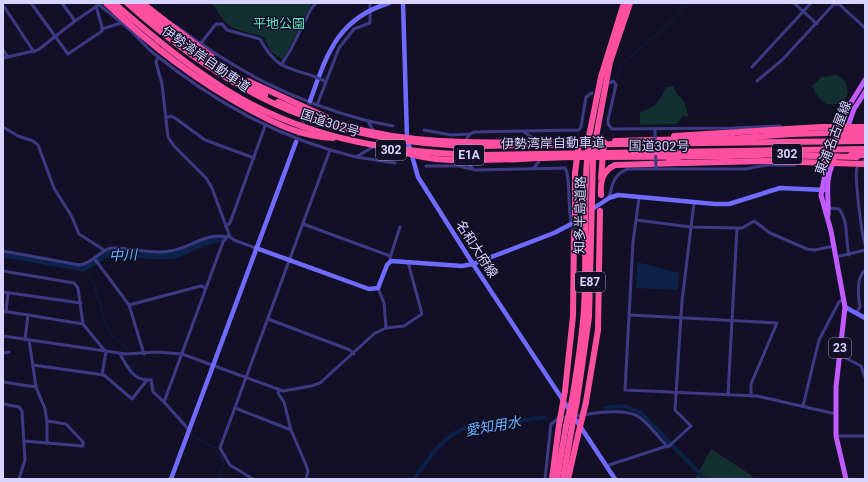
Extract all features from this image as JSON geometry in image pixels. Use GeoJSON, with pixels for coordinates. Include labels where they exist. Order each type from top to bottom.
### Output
{"type":"FeatureCollection","features":[{"type":"Feature","properties":{"kind":"highway","name":"国道302号"},"geometry":{"type":"LineString","coordinates":[[113,3],[180,58],[235,95],[279,117],[333,138],[410,153],[418,157],[463,160],[603,156],[662,157],[833,154],[865,157]]}},
{"type":"Feature","properties":{"kind":"highway","name":"伊勢湾岸自動車道"},"geometry":{"type":"LineString","coordinates":[[113,3],[180,57],[241,98],[284,119],[352,142],[402,150],[457,154],[865,149]]}},
{"type":"Feature","properties":{"kind":"highway","name":"伊勢湾岸自動車道"},"geometry":{"type":"LineString","coordinates":[[127,3],[203,62],[245,90],[287,111],[354,133],[404,141],[455,146],[865,141]]}},
{"type":"Feature","properties":{"kind":"highway","name":"国道302号"},"geometry":{"type":"LineString","coordinates":[[135,3],[173,34],[232,76],[258,92],[284,105],[338,124],[374,132],[407,138],[464,142],[604,142],[865,136]]}},
{"type":"Feature","properties":{"kind":"highway"},"geometry":{"type":"LineString","coordinates":[[142,3],[221,64],[243,79],[317,111],[338,124]]}},
{"type":"Feature","properties":{"kind":"highway","name":"知多半島道路"},"geometry":{"type":"LineString","coordinates":[[557,479],[574,400],[584,308],[584,202],[601,77],[624,3]]}},
{"type":"Feature","properties":{"kind":"highway","name":"知多半島道路"},"geometry":{"type":"LineString","coordinates":[[593,136],[608,73],[630,3]]}},
{"type":"Feature","properties":{"kind":"highway"},"geometry":{"type":"LineString","coordinates":[[99,4],[196,78],[266,119],[306,135],[333,138]]}},
{"type":"Feature","properties":{"kind":"highway"},"geometry":{"type":"LineString","coordinates":[[629,141],[706,134],[821,127],[865,126]]}},
{"type":"Feature","properties":{"kind":"highway"},"geometry":{"type":"LineString","coordinates":[[665,144],[791,134],[865,132]]}},
{"type":"Feature","properties":{"kind":"highway"},"geometry":{"type":"LineString","coordinates":[[577,217],[577,157],[579,142]]}},
{"type":"Feature","properties":{"kind":"highway"},"geometry":{"type":"LineString","coordinates":[[601,195],[600,183],[604,142]]}},
{"type":"Feature","properties":{"kind":"highway"},"geometry":{"type":"LineString","coordinates":[[705,152],[865,157]]}},
{"type":"Feature","properties":{"kind":"highway"},"geometry":{"type":"LineString","coordinates":[[662,157],[682,163]]}},
{"type":"Feature","properties":{"kind":"highway"},"geometry":{"type":"LineString","coordinates":[[600,183],[607,170],[615,165],[767,161],[865,164]]}},
{"type":"Feature","properties":{"kind":"highway"},"geometry":{"type":"LineString","coordinates":[[568,479],[586,402],[598,330],[597,210]]}},
{"type":"Feature","properties":{"kind":"highway"},"geometry":{"type":"LineString","coordinates":[[552,479],[565,391],[573,316],[574,233]]}},
{"type":"Feature","properties":{"kind":"highway","name":"知多半島道路"},"geometry":{"type":"LineString","coordinates":[[563,479],[569,426]]}},
{"type":"Feature","properties":{"kind":"main road","name":"東浦名古屋線"},"geometry":{"type":"LineString","coordinates":[[828,218],[828,208],[824,190],[830,169],[836,136],[847,109],[865,80]]}},
{"type":"Feature","properties":{"kind":"main road","name":"東浦名古屋線"},"geometry":{"type":"LineString","coordinates":[[846,479],[836,436],[836,414],[844,307],[834,246],[828,218],[823,205],[827,164],[844,136],[854,109],[865,92]]}},
{"type":"Feature","properties":{"kind":"street"},"geometry":{"type":"LineString","coordinates":[[31,3],[68,54],[102,29],[121,23]]}},
{"type":"Feature","properties":{"kind":"street"},"geometry":{"type":"LineString","coordinates":[[62,3],[75,21]]}},
{"type":"Feature","properties":{"kind":"street"},"geometry":{"type":"LineString","coordinates":[[146,3],[201,43],[254,78],[302,101],[368,121],[393,126]]}},
{"type":"Feature","properties":{"kind":"street"},"geometry":{"type":"LineString","coordinates":[[281,65],[290,51],[311,9],[316,3]]}},
{"type":"Feature","properties":{"kind":"street"},"geometry":{"type":"LineString","coordinates":[[317,105],[336,54],[344,40],[358,26],[370,23],[370,3]]}},
{"type":"Feature","properties":{"kind":"street"},"geometry":{"type":"LineString","coordinates":[[310,101],[331,46],[348,25],[370,10],[389,3]]}},
{"type":"Feature","properties":{"kind":"street","name":"名和大府線"},"geometry":{"type":"LineString","coordinates":[[403,3],[407,138],[418,177],[473,264],[575,416],[605,466],[615,479]]}},
{"type":"Feature","properties":{"kind":"street"},"geometry":{"type":"LineString","coordinates":[[794,3],[816,24]]}},
{"type":"Feature","properties":{"kind":"street"},"geometry":{"type":"LineString","coordinates":[[752,67],[810,3]]}},
{"type":"Feature","properties":{"kind":"street"},"geometry":{"type":"LineString","coordinates":[[99,4],[102,29]]}},
{"type":"Feature","properties":{"kind":"street"},"geometry":{"type":"LineString","coordinates":[[3,58],[34,52],[99,4]]}},
{"type":"Feature","properties":{"kind":"street"},"geometry":{"type":"LineString","coordinates":[[99,4],[158,57],[224,104],[265,126],[330,150],[356,157],[395,163]]}},
{"type":"Feature","properties":{"kind":"street"},"geometry":{"type":"LineString","coordinates":[[757,81],[782,60],[834,4],[838,4],[865,28]]}},
{"type":"Feature","properties":{"kind":"street"},"geometry":{"type":"LineString","coordinates":[[3,5],[34,52]]}},
{"type":"Feature","properties":{"kind":"street"},"geometry":{"type":"LineString","coordinates":[[201,43],[216,24],[222,24],[227,30],[260,39],[268,54],[281,65],[326,81]]}},
{"type":"Feature","properties":{"kind":"street"},"geometry":{"type":"LineString","coordinates":[[3,50],[8,57]]}},
{"type":"Feature","properties":{"kind":"street"},"geometry":{"type":"LineString","coordinates":[[158,57],[156,62],[162,84],[168,136],[174,146],[206,178],[212,188],[226,226],[228,236],[206,288],[164,402]]}},
{"type":"Feature","properties":{"kind":"street"},"geometry":{"type":"LineString","coordinates":[[610,83],[613,82],[616,85],[608,120],[608,124],[612,129],[780,126]]}},
{"type":"Feature","properties":{"kind":"street"},"geometry":{"type":"LineString","coordinates":[[424,130],[451,135],[470,134],[475,132],[579,130],[581,127],[586,97],[592,93]]}},
{"type":"Feature","properties":{"kind":"street"},"geometry":{"type":"LineString","coordinates":[[166,118],[171,116],[205,140],[254,158]]}},
{"type":"Feature","properties":{"kind":"street"},"geometry":{"type":"LineString","coordinates":[[368,121],[374,132]]}},
{"type":"Feature","properties":{"kind":"street"},"geometry":{"type":"LineString","coordinates":[[849,124],[865,126]]}},
{"type":"Feature","properties":{"kind":"street"},"geometry":{"type":"LineString","coordinates":[[226,226],[230,223],[265,126]]}},
{"type":"Feature","properties":{"kind":"street"},"geometry":{"type":"LineString","coordinates":[[3,127],[18,136],[33,141],[38,145],[54,188],[72,217],[79,234],[104,250]]}},
{"type":"Feature","properties":{"kind":"street"},"geometry":{"type":"LineString","coordinates":[[655,128],[656,170]]}},
{"type":"Feature","properties":{"kind":"street"},"geometry":{"type":"LineString","coordinates":[[523,132],[538,142]]}},
{"type":"Feature","properties":{"kind":"street"},"geometry":{"type":"LineString","coordinates":[[464,142],[470,134]]}},
{"type":"Feature","properties":{"kind":"street"},"geometry":{"type":"LineString","coordinates":[[171,479],[296,142]]}},
{"type":"Feature","properties":{"kind":"street"},"geometry":{"type":"LineString","coordinates":[[356,157],[373,147]]}},
{"type":"Feature","properties":{"kind":"street"},"geometry":{"type":"LineString","coordinates":[[253,479],[230,465],[220,448],[330,150]]}},
{"type":"Feature","properties":{"kind":"street"},"geometry":{"type":"LineString","coordinates":[[532,169],[542,157]]}},
{"type":"Feature","properties":{"kind":"street"},"geometry":{"type":"LineString","coordinates":[[865,157],[856,169],[855,182],[862,220],[862,237],[865,244]]}},
{"type":"Feature","properties":{"kind":"street"},"geometry":{"type":"LineString","coordinates":[[463,160],[471,169]]}},
{"type":"Feature","properties":{"kind":"street"},"geometry":{"type":"LineString","coordinates":[[609,198],[615,178],[622,171],[634,168],[656,170],[745,169],[767,165],[827,164]]}},
{"type":"Feature","properties":{"kind":"street"},"geometry":{"type":"LineString","coordinates":[[426,166],[459,166],[471,169],[567,170],[569,176],[569,218],[572,224]]}},
{"type":"Feature","properties":{"kind":"street"},"geometry":{"type":"LineString","coordinates":[[597,210],[609,198],[618,195],[694,203],[729,204],[780,188],[824,190]]}},
{"type":"Feature","properties":{"kind":"street"},"geometry":{"type":"LineString","coordinates":[[639,198],[633,242],[625,390],[751,396],[836,414]]}},
{"type":"Feature","properties":{"kind":"street"},"geometry":{"type":"LineString","coordinates":[[669,447],[691,426],[675,410],[681,318],[694,203]]}},
{"type":"Feature","properties":{"kind":"street"},"geometry":{"type":"LineString","coordinates":[[828,208],[839,209],[841,211],[846,227],[849,255]]}},
{"type":"Feature","properties":{"kind":"street"},"geometry":{"type":"LineString","coordinates":[[303,224],[390,259],[408,262],[462,266],[473,264],[554,233],[572,224],[577,217]]}},
{"type":"Feature","properties":{"kind":"street"},"geometry":{"type":"LineString","coordinates":[[636,220],[691,227],[737,228],[742,228],[754,221],[770,233],[807,249],[834,246]]}},
{"type":"Feature","properties":{"kind":"street"},"geometry":{"type":"LineString","coordinates":[[386,328],[384,303],[378,288],[390,259],[400,227]]}},
{"type":"Feature","properties":{"kind":"street"},"geometry":{"type":"LineString","coordinates":[[728,395],[737,228]]}},
{"type":"Feature","properties":{"kind":"street"},"geometry":{"type":"LineString","coordinates":[[3,251],[80,265],[90,263],[104,250],[116,248],[153,253],[169,252],[209,237],[221,235],[228,236],[234,240],[369,289],[378,288]]}},
{"type":"Feature","properties":{"kind":"street"},"geometry":{"type":"LineString","coordinates":[[836,257],[865,250]]}},
{"type":"Feature","properties":{"kind":"street"},"geometry":{"type":"LineString","coordinates":[[94,258],[129,305],[144,354]]}},
{"type":"Feature","properties":{"kind":"street"},"geometry":{"type":"LineString","coordinates":[[3,336],[105,352],[144,354],[157,352],[182,354],[283,391],[315,385],[327,378],[354,354],[370,337],[386,328],[404,326],[422,314],[408,262]]}},
{"type":"Feature","properties":{"kind":"street"},"geometry":{"type":"LineString","coordinates":[[856,313],[860,307],[858,298],[860,279],[865,270]]}},
{"type":"Feature","properties":{"kind":"street"},"geometry":{"type":"LineString","coordinates":[[3,271],[71,281],[78,288],[83,324],[105,352],[102,375]]}},
{"type":"Feature","properties":{"kind":"street"},"geometry":{"type":"LineString","coordinates":[[129,305],[201,286],[206,288]]}},
{"type":"Feature","properties":{"kind":"street"},"geometry":{"type":"LineString","coordinates":[[3,292],[81,303]]}},
{"type":"Feature","properties":{"kind":"street"},"geometry":{"type":"LineString","coordinates":[[8,293],[4,312],[83,324]]}},
{"type":"Feature","properties":{"kind":"street"},"geometry":{"type":"LineString","coordinates":[[803,406],[819,340],[839,302],[843,299]]}},
{"type":"Feature","properties":{"kind":"street"},"geometry":{"type":"LineString","coordinates":[[844,307],[865,318]]}},
{"type":"Feature","properties":{"kind":"street"},"geometry":{"type":"LineString","coordinates":[[25,340],[28,315]]}},
{"type":"Feature","properties":{"kind":"street"},"geometry":{"type":"LineString","coordinates":[[630,315],[777,323],[751,384],[751,396]]}},
{"type":"Feature","properties":{"kind":"street"},"geometry":{"type":"LineString","coordinates":[[268,319],[350,350],[354,354]]}},
{"type":"Feature","properties":{"kind":"street"},"geometry":{"type":"LineString","coordinates":[[29,340],[36,387],[47,421],[47,444]]}},
{"type":"Feature","properties":{"kind":"street"},"geometry":{"type":"LineString","coordinates":[[3,353],[9,352]]}},
{"type":"Feature","properties":{"kind":"street"},"geometry":{"type":"LineString","coordinates":[[120,353],[129,370],[139,379],[151,380],[153,392],[189,430]]}},
{"type":"Feature","properties":{"kind":"street"},"geometry":{"type":"LineString","coordinates":[[840,354],[861,366],[865,377]]}},
{"type":"Feature","properties":{"kind":"street"},"geometry":{"type":"LineString","coordinates":[[33,365],[102,375],[132,399],[147,380]]}},
{"type":"Feature","properties":{"kind":"street"},"geometry":{"type":"LineString","coordinates":[[3,382],[36,387]]}},
{"type":"Feature","properties":{"kind":"street"},"geometry":{"type":"LineString","coordinates":[[279,390],[291,430],[308,471],[306,479]]}},
{"type":"Feature","properties":{"kind":"street"},"geometry":{"type":"LineString","coordinates":[[3,404],[17,406],[20,408],[24,441],[24,466],[19,479]]}},
{"type":"Feature","properties":{"kind":"street"},"geometry":{"type":"LineString","coordinates":[[235,408],[291,430]]}},
{"type":"Feature","properties":{"kind":"street"},"geometry":{"type":"LineString","coordinates":[[545,479],[552,424],[559,418],[600,412],[630,413],[643,420],[667,446],[605,466]]}},
{"type":"Feature","properties":{"kind":"street"},"geometry":{"type":"LineString","coordinates":[[24,441],[83,446],[83,442],[66,424],[47,421]]}},
{"type":"Feature","properties":{"kind":"street"},"geometry":{"type":"LineString","coordinates":[[836,436],[865,436]]}},
{"type":"Feature","properties":{"kind":"green space","name":"平地公園"},"geometry":{"type":"Polygon","coordinates":[[[212,3],[312,3],[283,60],[271,52],[264,37],[233,28],[228,24],[212,3]]]}},
{"type":"Feature","properties":{"kind":"green space"},"geometry":{"type":"Polygon","coordinates":[[[837,75],[846,82],[848,94],[842,104],[826,104],[818,97],[812,86],[822,77],[837,75]]]}},
{"type":"Feature","properties":{"kind":"green space"},"geometry":{"type":"Polygon","coordinates":[[[673,86],[677,94],[684,101],[689,118],[683,115],[677,124],[640,125],[640,112],[653,106],[662,96],[666,87],[673,86]]]}},
{"type":"Feature","properties":{"kind":"green space"},"geometry":{"type":"Polygon","coordinates":[[[711,449],[748,473],[755,479],[695,479],[711,449]]]}},
{"type":"Feature","properties":{"kind":"water"},"geometry":{"type":"Polygon","coordinates":[[[637,262],[679,273],[678,290],[636,288],[637,262]]]}},
{"type":"Feature","properties":{"kind":"waterway"},"geometry":{"type":"LineString","coordinates":[[614,78],[619,73],[621,65],[672,21],[685,6]]}},
{"type":"Feature","properties":{"kind":"waterway","name":"中川"},"geometry":{"type":"LineString","coordinates":[[3,254],[84,268],[108,253],[162,256],[175,255],[201,244],[221,238]]}},
{"type":"Feature","properties":{"kind":"waterway"},"geometry":{"type":"LineString","coordinates":[[87,274],[94,283],[100,302],[103,319],[112,335],[126,348],[127,351]]}},
{"type":"Feature","properties":{"kind":"waterway"},"geometry":{"type":"LineString","coordinates":[[128,364],[141,377],[153,378],[156,392],[162,397]]}},
{"type":"Feature","properties":{"kind":"waterway"},"geometry":{"type":"LineString","coordinates":[[167,403],[186,424]]}},
{"type":"Feature","properties":{"kind":"waterway","name":"愛知用水"},"geometry":{"type":"LineString","coordinates":[[605,408],[624,406],[640,412],[705,479]]}},
{"type":"Feature","properties":{"kind":"waterway","name":"愛知用水"},"geometry":{"type":"LineString","coordinates":[[414,479],[441,444],[455,433],[463,429],[545,417]]}},
{"type":"Feature","properties":{"kind":"waterway"},"geometry":{"type":"LineString","coordinates":[[191,434],[216,449],[225,465],[220,470],[219,479]]}},
{"type":"Feature","properties":{"kind":"tunnel"},"geometry":{"type":"LineString","coordinates":[[296,142],[310,101]]}},
{"type":"Feature","properties":{"kind":"tunnel"},"geometry":{"type":"LineString","coordinates":[[574,233],[575,215]]}}]}
